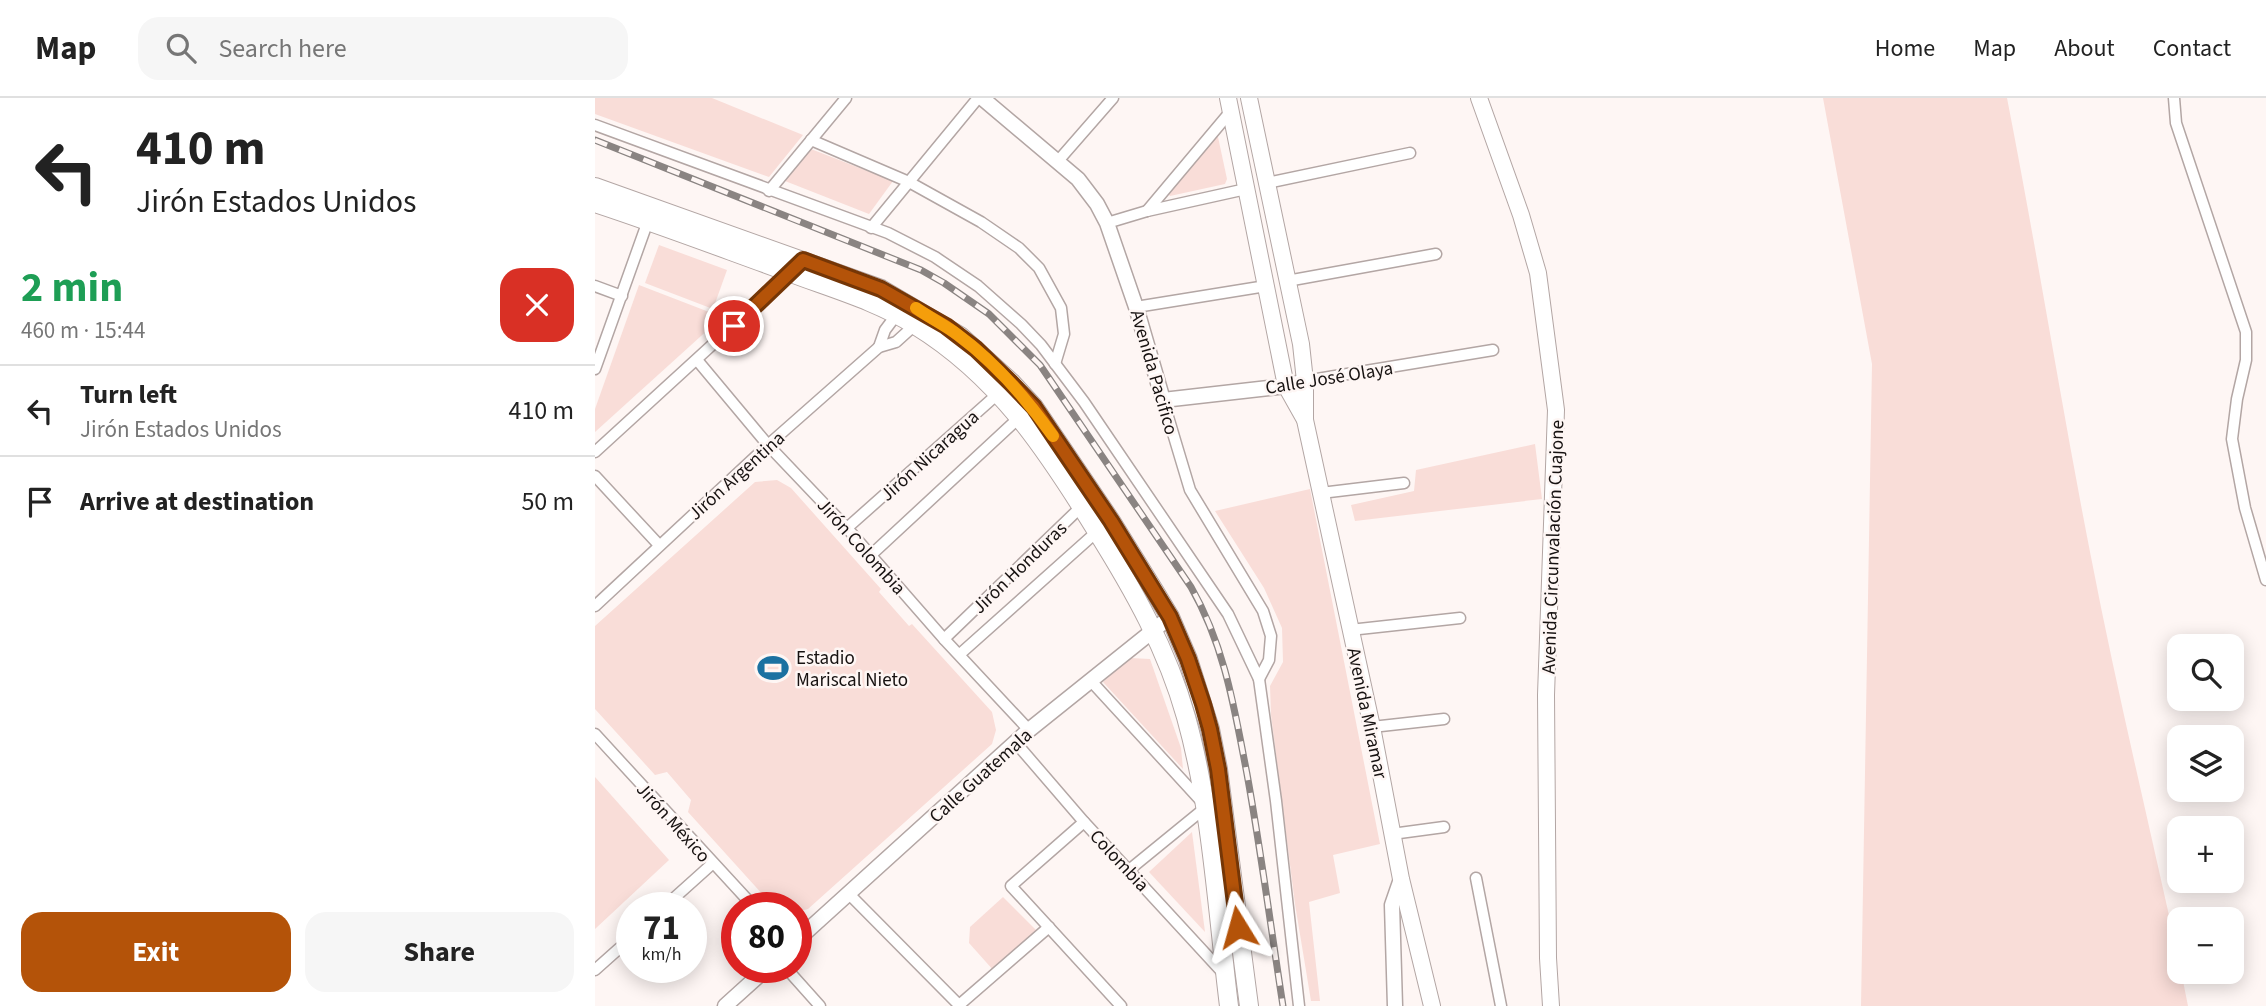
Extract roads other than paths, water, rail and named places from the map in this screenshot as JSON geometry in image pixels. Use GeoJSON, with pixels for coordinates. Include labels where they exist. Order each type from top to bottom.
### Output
{"type":"FeatureCollection","features":[{"type":"Feature","properties":{"kind":"highway"},"geometry":{"type":"LineString","coordinates":[[595,187],[651,215]]}},
{"type":"Feature","properties":{"kind":"highway"},"geometry":{"type":"LineString","coordinates":[[595,203],[651,215],[797,266],[845,291],[901,308],[921,320],[965,361],[1005,388],[1027,412],[1170,617],[1188,659],[1210,729],[1218,769],[1249,1006]]}},
{"type":"Feature","properties":{"kind":"highway"},"geometry":{"type":"LineString","coordinates":[[1104,526],[1153,629],[1186,718],[1205,807],[1229,1006]]}},
{"type":"Feature","properties":{"kind":"main road","name":"Avenida Miramar"},"geometry":{"type":"LineString","coordinates":[[1249,98],[1301,344],[1305,420],[1401,879],[1432,1006]]}},
{"type":"Feature","properties":{"kind":"main road","name":"Avenida Circunvalación Cuajone"},"geometry":{"type":"LineString","coordinates":[[1479,98],[1521,215],[1538,273],[1556,410],[1546,695],[1548,958],[1551,1006]]}},
{"type":"Feature","properties":{"kind":"main road","name":"Avenida Miramar"},"geometry":{"type":"LineString","coordinates":[[1230,104],[1286,386],[1305,420]]}},
{"type":"Feature","properties":{"kind":"street"},"geometry":{"type":"LineString","coordinates":[[769,191],[846,98]]}},
{"type":"Feature","properties":{"kind":"street"},"geometry":{"type":"LineString","coordinates":[[871,228],[980,98]]}},
{"type":"Feature","properties":{"kind":"street","name":"Avenida Pacifico"},"geometry":{"type":"LineString","coordinates":[[980,98],[1058,161],[1089,191],[1107,223],[1136,307],[1190,490],[1263,611],[1271,636],[1269,660],[1259,679]]}},
{"type":"Feature","properties":{"kind":"street"},"geometry":{"type":"LineString","coordinates":[[1058,161],[1113,98]]}},
{"type":"Feature","properties":{"kind":"street"},"geometry":{"type":"LineString","coordinates":[[2174,98],[2176,123],[2246,332],[2246,360],[2232,439],[2245,508],[2266,580]]}},
{"type":"Feature","properties":{"kind":"street"},"geometry":{"type":"LineString","coordinates":[[1147,211],[1230,104]]}},
{"type":"Feature","properties":{"kind":"street"},"geometry":{"type":"LineString","coordinates":[[595,125],[888,233],[923,251],[978,286],[1021,324],[1055,364],[1084,402],[1228,614],[1259,679],[1275,789],[1299,1006]]}},
{"type":"Feature","properties":{"kind":"street"},"geometry":{"type":"LineString","coordinates":[[811,140],[909,182],[981,222],[1019,248],[1039,268],[1061,308],[1064,334],[1055,364]]}},
{"type":"Feature","properties":{"kind":"street"},"geometry":{"type":"LineString","coordinates":[[1267,184],[1410,153]]}},
{"type":"Feature","properties":{"kind":"street"},"geometry":{"type":"LineString","coordinates":[[1107,223],[1147,211],[1246,189]]}},
{"type":"Feature","properties":{"kind":"street"},"geometry":{"type":"LineString","coordinates":[[595,369],[651,215]]}},
{"type":"Feature","properties":{"kind":"street"},"geometry":{"type":"LineString","coordinates":[[1287,281],[1436,254]]}},
{"type":"Feature","properties":{"kind":"street"},"geometry":{"type":"LineString","coordinates":[[595,452],[797,266]]}},
{"type":"Feature","properties":{"kind":"street"},"geometry":{"type":"LineString","coordinates":[[595,286],[622,296]]}},
{"type":"Feature","properties":{"kind":"street"},"geometry":{"type":"LineString","coordinates":[[1136,307],[1266,286]]}},
{"type":"Feature","properties":{"kind":"street","name":"Jirón Argentina"},"geometry":{"type":"LineString","coordinates":[[595,606],[879,346],[885,330],[901,308]]}},
{"type":"Feature","properties":{"kind":"street","name":"Jirón Argentina"},"geometry":{"type":"LineString","coordinates":[[879,346],[897,342],[921,320]]}},
{"type":"Feature","properties":{"kind":"street","name":"Calle José Olaya"},"geometry":{"type":"LineString","coordinates":[[1164,400],[1286,386],[1493,350]]}},
{"type":"Feature","properties":{"kind":"street","name":"Jirón Colombia"},"geometry":{"type":"LineString","coordinates":[[697,360],[768,445],[848,528],[944,639],[1029,730]]}},
{"type":"Feature","properties":{"kind":"street","name":"Jirón Nicaragua"},"geometry":{"type":"LineString","coordinates":[[848,528],[1005,388]]}},
{"type":"Feature","properties":{"kind":"street","name":"Jirón Nicaragua"},"geometry":{"type":"LineString","coordinates":[[871,555],[1027,412]]}},
{"type":"Feature","properties":{"kind":"street"},"geometry":{"type":"LineString","coordinates":[[595,476],[659,545]]}},
{"type":"Feature","properties":{"kind":"street"},"geometry":{"type":"LineString","coordinates":[[1321,493],[1404,483]]}},
{"type":"Feature","properties":{"kind":"street","name":"Jirón Honduras"},"geometry":{"type":"LineString","coordinates":[[944,639],[1088,502]]}},
{"type":"Feature","properties":{"kind":"street","name":"Jirón Honduras"},"geometry":{"type":"LineString","coordinates":[[960,654],[1104,526]]}},
{"type":"Feature","properties":{"kind":"street","name":"Calle Guatemala"},"geometry":{"type":"LineString","coordinates":[[812,926],[1029,730],[1170,617]]}},
{"type":"Feature","properties":{"kind":"street"},"geometry":{"type":"LineString","coordinates":[[1350,630],[1460,618]]}},
{"type":"Feature","properties":{"kind":"street"},"geometry":{"type":"LineString","coordinates":[[1091,681],[1205,807],[1129,870]]}},
{"type":"Feature","properties":{"kind":"street"},"geometry":{"type":"LineString","coordinates":[[1371,727],[1444,719]]}},
{"type":"Feature","properties":{"kind":"street","name":"Jirón México"},"geometry":{"type":"LineString","coordinates":[[595,734],[739,892]]}},
{"type":"Feature","properties":{"kind":"street","name":"Colombia"},"geometry":{"type":"LineString","coordinates":[[1016,743],[1084,822],[1225,975]]}},
{"type":"Feature","properties":{"kind":"street"},"geometry":{"type":"LineString","coordinates":[[1084,822],[1011,886],[1115,1004]]}},
{"type":"Feature","properties":{"kind":"street"},"geometry":{"type":"LineString","coordinates":[[1392,834],[1444,827]]}},
{"type":"Feature","properties":{"kind":"street"},"geometry":{"type":"LineString","coordinates":[[681,892],[712,864]]}},
{"type":"Feature","properties":{"kind":"street"},"geometry":{"type":"LineString","coordinates":[[1476,878],[1501,1006]]}},
{"type":"Feature","properties":{"kind":"street"},"geometry":{"type":"LineString","coordinates":[[1395,1006],[1392,905],[1401,879]]}},
{"type":"Feature","properties":{"kind":"street"},"geometry":{"type":"LineString","coordinates":[[848,893],[959,1006],[1049,927]]}},
{"type":"Feature","properties":{"kind":"street"},"geometry":{"type":"LineString","coordinates":[[595,970],[616,951]]}},
{"type":"Feature","properties":{"kind":"street"},"geometry":{"type":"LineString","coordinates":[[725,1006],[750,983]]}},
{"type":"Feature","properties":{"kind":"street"},"geometry":{"type":"LineString","coordinates":[[799,983],[820,1006]]}},
{"type":"Feature","properties":{"kind":"railway"},"geometry":{"type":"LineString","coordinates":[[595,140],[921,270],[989,314],[1040,365],[1191,587],[1212,632],[1238,725],[1283,1006]]}},
{"type":"Feature","properties":{"kind":"place","name":"Estadio Mariscal Nieto"},"geometry":{"type":"Point","coordinates":[773,668]}}]}
